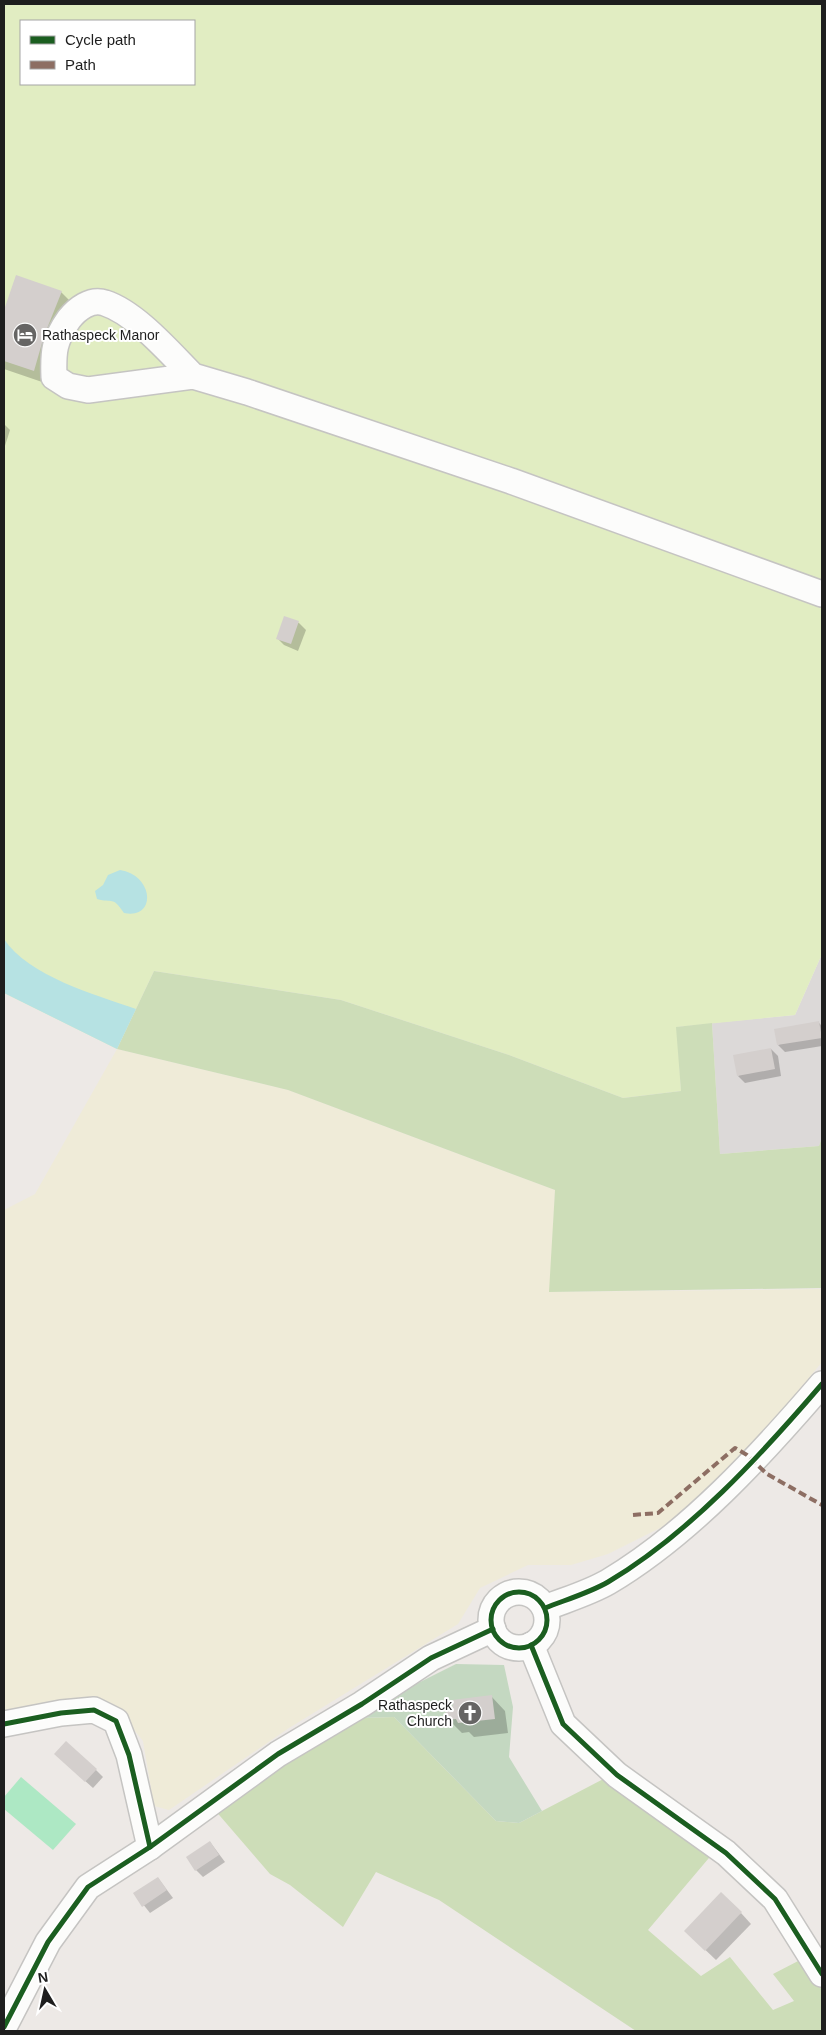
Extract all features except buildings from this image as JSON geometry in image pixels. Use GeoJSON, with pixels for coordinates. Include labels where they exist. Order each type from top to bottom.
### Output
{"type":"FeatureCollection","features":[{"type":"Feature","properties":{"kind":"street"},"geometry":{"type":"LineString","coordinates":[[193,376],[132,318],[103,302],[83,305],[71,316],[58,334],[53,358],[54,377],[68,386],[88,390],[193,376],[247,392],[511,481],[822,594]]}},
{"type":"Feature","properties":{"kind":"street"},"geometry":{"type":"LineString","coordinates":[[545,1608],[607,1583],[678,1532],[707,1506],[786,1426],[822,1384]]}},
{"type":"Feature","properties":{"kind":"street"},"geometry":{"type":"LineString","coordinates":[[513,1592],[523,1592],[532,1595],[540,1600],[545,1608],[547,1626],[544,1634],[531,1646],[522,1648],[512,1647],[497,1637],[492,1629],[491,1620],[497,1602],[513,1592]]}},
{"type":"Feature","properties":{"kind":"street"},"geometry":{"type":"LineString","coordinates":[[4,2027],[48,1942],[88,1887],[150,1847],[278,1754],[362,1704],[431,1658],[492,1629]]}},
{"type":"Feature","properties":{"kind":"street"},"geometry":{"type":"LineString","coordinates":[[531,1646],[564,1724],[617,1775],[726,1853],[775,1899],[822,1974]]}},
{"type":"Feature","properties":{"kind":"street"},"geometry":{"type":"LineString","coordinates":[[4,1724],[61,1713],[94,1710],[116,1721],[129,1755],[150,1847]]}},
{"type":"Feature","properties":{"kind":"shaded area"},"geometry":{"type":"Polygon","coordinates":[[[822,954],[822,1137],[819,1146],[720,1154],[712,1023],[795,1015],[822,954]]]}},
{"type":"Feature","properties":{"kind":"shaded area"},"geometry":{"type":"Polygon","coordinates":[[[117,1049],[288,1090],[555,1190],[550,1292],[822,1289],[822,1362],[766,1430],[676,1520],[608,1554],[571,1565],[528,1565],[480,1588],[458,1624],[289,1728],[169,1810],[154,1806],[143,1741],[113,1704],[94,1698],[4,1711],[4,1210],[35,1194],[117,1049]]]}},
{"type":"Feature","properties":{"kind":"green space"},"geometry":{"type":"Polygon","coordinates":[[[4,4],[822,4],[822,954],[795,1015],[677,1027],[681,1091],[623,1098],[509,1055],[341,1000],[154,971],[117,1049],[4,993],[4,4]]]}},
{"type":"Feature","properties":{"kind":"green space"},"geometry":{"type":"Polygon","coordinates":[[[154,971],[341,1000],[509,1055],[623,1098],[681,1091],[676,1027],[712,1023],[720,1154],[819,1146],[822,1137],[822,1288],[549,1292],[555,1190],[288,1090],[117,1049],[154,971]]]}},
{"type":"Feature","properties":{"kind":"green space"},"geometry":{"type":"Polygon","coordinates":[[[456,1664],[504,1665],[513,1707],[509,1757],[542,1811],[519,1823],[496,1821],[394,1717],[358,1718],[402,1691],[456,1664]]]}},
{"type":"Feature","properties":{"kind":"green space"},"geometry":{"type":"Polygon","coordinates":[[[394,1717],[496,1821],[519,1823],[611,1775],[714,1852],[648,1930],[701,1976],[730,1957],[773,2010],[794,2001],[773,1974],[802,1959],[822,1990],[822,2031],[636,2031],[439,1900],[376,1872],[343,1927],[290,1885],[270,1874],[214,1809],[358,1718],[394,1717]]]}},
{"type":"Feature","properties":{"kind":"green space"},"geometry":{"type":"Polygon","coordinates":[[[21,1777],[76,1824],[53,1850],[4,1809],[4,1797],[21,1777]]]}},
{"type":"Feature","properties":{"kind":"water"},"geometry":{"type":"Polygon","coordinates":[[[120,870],[140,880],[145,888],[146,904],[142,910],[135,913],[124,913],[114,902],[97,899],[95,891],[103,885],[108,875],[120,870]]]}},
{"type":"Feature","properties":{"kind":"water"},"geometry":{"type":"Polygon","coordinates":[[[4,939],[29,964],[46,974],[64,983],[136,1009],[117,1049],[4,993],[4,939]]]}},
{"type":"Feature","properties":{"kind":"marked path"},"geometry":{"type":"LineString","coordinates":[[633,1515],[658,1513],[735,1448],[747,1455],[767,1474],[822,1505]]}},
{"type":"Feature","properties":{"kind":"cycle path"},"geometry":{"type":"LineString","coordinates":[[545,1608],[601,1586],[638,1563],[667,1541],[749,1465],[822,1384]]}},
{"type":"Feature","properties":{"kind":"cycle path"},"geometry":{"type":"LineString","coordinates":[[519,1592],[530,1594],[539,1600],[545,1609],[547,1620],[545,1631],[539,1640],[530,1646],[519,1648],[508,1646],[499,1640],[493,1631],[491,1620],[493,1609],[499,1600],[508,1594],[519,1592]]}},
{"type":"Feature","properties":{"kind":"cycle path"},"geometry":{"type":"LineString","coordinates":[[4,2027],[48,1942],[88,1887],[150,1847],[278,1754],[362,1704],[431,1658],[493,1629]]}},
{"type":"Feature","properties":{"kind":"cycle path"},"geometry":{"type":"LineString","coordinates":[[531,1645],[563,1724],[617,1775],[726,1853],[775,1899],[822,1974]]}},
{"type":"Feature","properties":{"kind":"cycle path"},"geometry":{"type":"LineString","coordinates":[[4,1724],[61,1713],[94,1710],[116,1721],[129,1755],[150,1847]]}},
{"type":"Feature","properties":{"kind":"place","name":"Rathaspeck Manor"},"geometry":{"type":"Point","coordinates":[25,335]}},
{"type":"Feature","properties":{"kind":"place","name":"Rathaspeck Church"},"geometry":{"type":"Point","coordinates":[470,1713]}}]}
